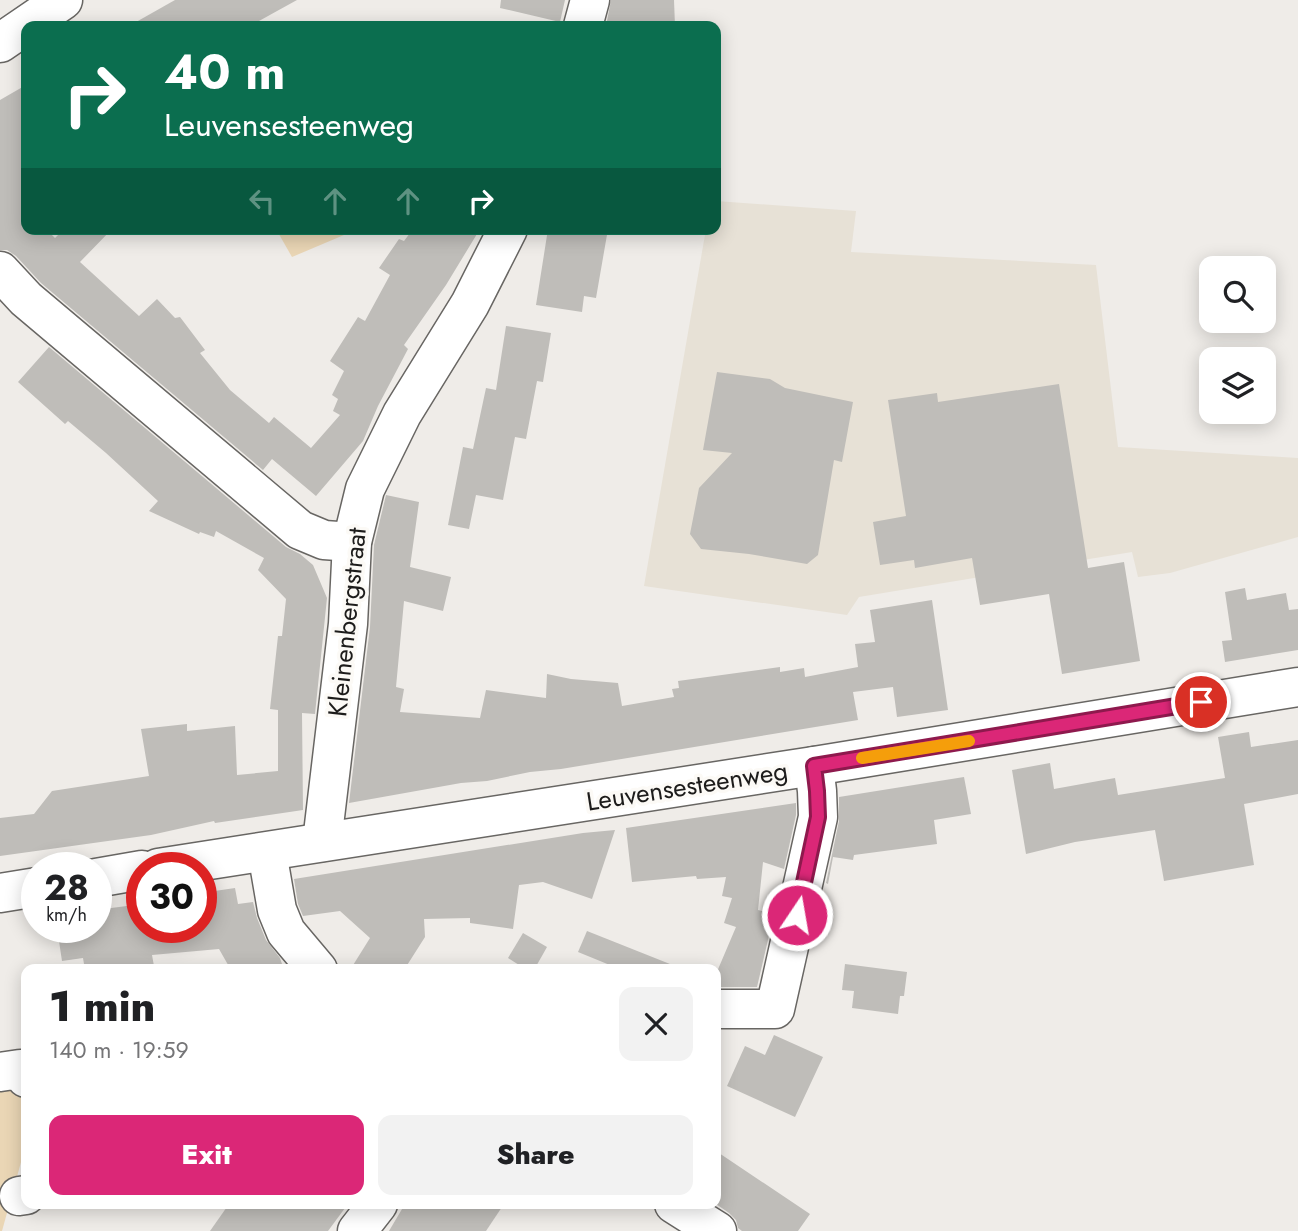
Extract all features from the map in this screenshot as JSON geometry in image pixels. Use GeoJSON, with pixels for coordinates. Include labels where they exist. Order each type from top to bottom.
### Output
{"type":"FeatureCollection","features":[{"type":"Feature","properties":{"kind":"street"},"geometry":{"type":"LineString","coordinates":[[32,21],[63,0]]}},
{"type":"Feature","properties":{"kind":"street"},"geometry":{"type":"LineString","coordinates":[[584,21],[590,0]]}},
{"type":"Feature","properties":{"kind":"street"},"geometry":{"type":"LineString","coordinates":[[0,43],[21,29]]}},
{"type":"Feature","properties":{"kind":"street","name":"Kleinenbergstraat"},"geometry":{"type":"LineString","coordinates":[[322,842],[348,624],[352,542],[365,489],[402,414],[470,304],[505,235]]}},
{"type":"Feature","properties":{"kind":"street"},"geometry":{"type":"LineString","coordinates":[[0,271],[26,299],[300,530],[324,540],[352,542]]}},
{"type":"Feature","properties":{"kind":"street","name":"Leuvensesteenweg"},"geometry":{"type":"LineString","coordinates":[[217,859],[1298,687]]}},
{"type":"Feature","properties":{"kind":"street"},"geometry":{"type":"LineString","coordinates":[[721,1009],[775,1009],[818,817],[814,766]]}},
{"type":"Feature","properties":{"kind":"street"},"geometry":{"type":"LineString","coordinates":[[267,852],[277,910],[286,932],[313,964]]}},
{"type":"Feature","properties":{"kind":"street"},"geometry":{"type":"LineString","coordinates":[[0,893],[21,890]]}},
{"type":"Feature","properties":{"kind":"street"},"geometry":{"type":"LineString","coordinates":[[0,1072],[21,1070]]}},
{"type":"Feature","properties":{"kind":"street"},"geometry":{"type":"LineString","coordinates":[[357,1231],[374,1209]]}},
{"type":"Feature","properties":{"kind":"street"},"geometry":{"type":"LineString","coordinates":[[682,1209],[717,1231]]}},
{"type":"Feature","properties":{"kind":"shaded area"},"geometry":{"type":"Polygon","coordinates":[[[721,201],[856,211],[851,252],[1096,265],[1118,447],[1298,458],[1298,537],[1170,573],[1138,577],[1132,552],[859,597],[847,615],[644,586],[705,235],[721,235],[721,201]]]}},
{"type":"Feature","properties":{"kind":"shaded area"},"geometry":{"type":"Polygon","coordinates":[[[279,235],[344,235],[292,257],[279,235]]]}},
{"type":"Feature","properties":{"kind":"shaded area"},"geometry":{"type":"Polygon","coordinates":[[[13,1084],[21,1093],[21,1162],[2,1231],[0,1231],[0,1086],[13,1084]]]}},
{"type":"Feature","properties":{"kind":"building"},"geometry":{"type":"Polygon","coordinates":[[[175,0],[297,0],[259,21],[138,21],[175,0]]]}},
{"type":"Feature","properties":{"kind":"building"},"geometry":{"type":"Polygon","coordinates":[[[501,0],[565,0],[560,21],[500,8],[501,0]]]}},
{"type":"Feature","properties":{"kind":"building"},"geometry":{"type":"Polygon","coordinates":[[[611,0],[674,0],[675,21],[607,21],[611,0]]]}},
{"type":"Feature","properties":{"kind":"building"},"geometry":{"type":"Polygon","coordinates":[[[21,88],[21,235],[52,235],[55,238],[58,235],[106,235],[80,262],[139,316],[157,299],[175,318],[180,317],[205,350],[200,353],[230,390],[269,423],[274,417],[311,448],[340,415],[333,411],[338,399],[332,395],[344,371],[330,361],[358,317],[365,321],[390,275],[379,268],[399,239],[404,241],[408,235],[476,235],[446,285],[404,345],[408,349],[363,441],[316,496],[272,459],[263,470],[41,283],[16,256],[7,250],[0,250],[0,100],[21,88]]]}},
{"type":"Feature","properties":{"kind":"building"},"geometry":{"type":"Polygon","coordinates":[[[547,235],[607,235],[596,298],[584,296],[582,312],[536,305],[547,235]]]}},
{"type":"Feature","properties":{"kind":"building"},"geometry":{"type":"Polygon","coordinates":[[[506,326],[551,333],[543,382],[537,381],[526,439],[515,437],[503,500],[476,495],[469,529],[448,525],[463,447],[473,449],[486,388],[496,390],[506,326]]]}},
{"type":"Feature","properties":{"kind":"building"},"geometry":{"type":"Polygon","coordinates":[[[49,347],[286,547],[313,565],[327,598],[315,714],[302,713],[303,810],[215,823],[214,821],[151,835],[0,856],[0,818],[34,814],[52,791],[149,776],[141,729],[187,724],[187,731],[235,726],[237,775],[278,771],[278,710],[270,709],[278,636],[282,636],[286,599],[258,570],[264,558],[216,531],[214,537],[200,532],[199,534],[149,511],[158,501],[106,453],[68,421],[65,424],[18,382],[49,347]]]}},
{"type":"Feature","properties":{"kind":"building"},"geometry":{"type":"Polygon","coordinates":[[[717,372],[770,379],[785,388],[853,402],[842,462],[834,460],[818,555],[807,564],[701,549],[690,534],[699,488],[732,453],[703,450],[717,372]]]}},
{"type":"Feature","properties":{"kind":"building"},"geometry":{"type":"Polygon","coordinates":[[[1059,384],[1088,568],[1124,562],[1140,661],[1062,674],[1049,594],[980,605],[972,558],[915,568],[914,560],[880,565],[873,522],[906,516],[888,400],[937,393],[938,402],[1059,384]]]}},
{"type":"Feature","properties":{"kind":"building"},"geometry":{"type":"Polygon","coordinates":[[[386,495],[419,502],[410,567],[451,577],[443,611],[404,601],[396,687],[404,689],[400,712],[480,718],[486,690],[546,698],[547,674],[618,683],[622,706],[674,697],[672,689],[679,688],[678,681],[780,667],[780,672],[804,668],[805,677],[858,667],[855,644],[875,642],[870,610],[932,600],[948,710],[897,717],[893,687],[853,692],[858,720],[349,803],[370,627],[374,545],[386,495]]]}},
{"type":"Feature","properties":{"kind":"building"},"geometry":{"type":"Polygon","coordinates":[[[1245,588],[1247,600],[1286,593],[1289,610],[1298,609],[1298,650],[1225,662],[1222,641],[1232,640],[1225,592],[1245,588]]]}},
{"type":"Feature","properties":{"kind":"building"},"geometry":{"type":"Polygon","coordinates":[[[1249,732],[1251,747],[1298,740],[1298,794],[1244,804],[1254,865],[1164,881],[1155,830],[1075,842],[1026,854],[1012,770],[1050,763],[1054,789],[1115,778],[1118,795],[1225,778],[1218,737],[1249,732]]]}},
{"type":"Feature","properties":{"kind":"building"},"geometry":{"type":"Polygon","coordinates":[[[964,777],[971,814],[934,820],[937,844],[854,855],[853,860],[833,857],[828,884],[826,883],[839,821],[839,797],[964,777]]]}},
{"type":"Feature","properties":{"kind":"building"},"geometry":{"type":"Polygon","coordinates":[[[796,803],[796,815],[784,869],[763,862],[758,910],[774,914],[757,987],[721,987],[720,964],[736,927],[724,923],[732,898],[722,896],[726,877],[697,879],[696,876],[632,882],[626,828],[796,803]]]}},
{"type":"Feature","properties":{"kind":"building"},"geometry":{"type":"Polygon","coordinates":[[[615,830],[592,899],[543,882],[519,885],[513,929],[470,923],[470,918],[424,919],[425,937],[408,964],[354,964],[370,938],[340,911],[303,916],[298,904],[294,879],[615,830]]]}},
{"type":"Feature","properties":{"kind":"building"},"geometry":{"type":"Polygon","coordinates":[[[235,888],[238,904],[253,902],[266,940],[282,964],[228,964],[219,949],[152,955],[154,964],[84,964],[83,958],[62,961],[59,943],[112,943],[112,908],[126,906],[126,943],[217,943],[217,891],[235,888]]]}},
{"type":"Feature","properties":{"kind":"building"},"geometry":{"type":"Polygon","coordinates":[[[587,931],[670,964],[607,964],[578,952],[587,931]]]}},
{"type":"Feature","properties":{"kind":"building"},"geometry":{"type":"Polygon","coordinates":[[[523,933],[547,947],[537,964],[518,964],[508,958],[523,933]]]}},
{"type":"Feature","properties":{"kind":"building"},"geometry":{"type":"Polygon","coordinates":[[[845,964],[907,972],[898,1014],[852,1008],[854,991],[842,990],[845,964]]]}},
{"type":"Feature","properties":{"kind":"building"},"geometry":{"type":"Polygon","coordinates":[[[774,1035],[823,1057],[795,1117],[727,1086],[745,1046],[765,1055],[774,1035]]]}},
{"type":"Feature","properties":{"kind":"building"},"geometry":{"type":"Polygon","coordinates":[[[721,1154],[810,1214],[798,1231],[742,1231],[729,1213],[721,1207],[721,1154]]]}},
{"type":"Feature","properties":{"kind":"building"},"geometry":{"type":"Polygon","coordinates":[[[225,1209],[344,1209],[328,1231],[210,1231],[225,1209]]]}},
{"type":"Feature","properties":{"kind":"building"},"geometry":{"type":"Polygon","coordinates":[[[402,1209],[501,1209],[486,1231],[389,1231],[402,1209]]]}},
{"type":"Feature","properties":{"kind":"slow traffic"},"geometry":{"type":"LineString","coordinates":[[862,758],[969,741]]}},
{"type":"Feature","properties":{"kind":"route"},"geometry":{"type":"LineString","coordinates":[[797,915],[818,817],[814,766],[1201,702]]}}]}
